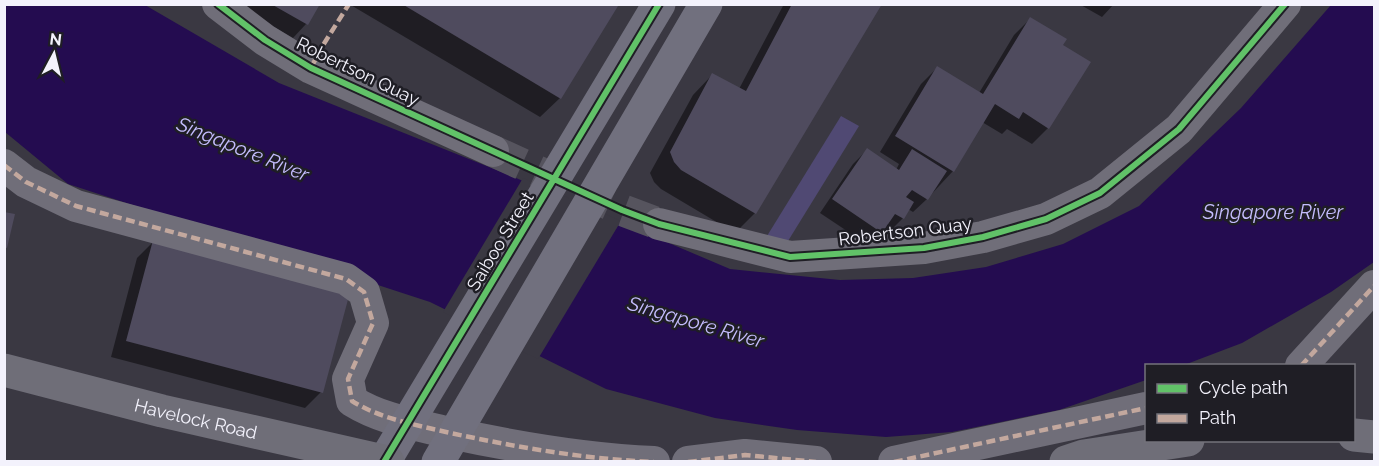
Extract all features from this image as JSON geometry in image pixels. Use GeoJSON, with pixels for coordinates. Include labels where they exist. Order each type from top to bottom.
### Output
{"type":"FeatureCollection","features":[{"type":"Feature","properties":{"kind":"main road","name":"Havelock Road"},"geometry":{"type":"LineString","coordinates":[[4,370],[162,411],[386,461]]}},
{"type":"Feature","properties":{"kind":"main road"},"geometry":{"type":"LineString","coordinates":[[1355,435],[1374,437]]}},
{"type":"Feature","properties":{"kind":"main road"},"geometry":{"type":"LineString","coordinates":[[1065,462],[1084,456],[1181,442]]}},
{"type":"Feature","properties":{"kind":"street","name":"Robertson Quay"},"geometry":{"type":"LineString","coordinates":[[218,4],[265,40],[316,58],[493,151]]}},
{"type":"Feature","properties":{"kind":"street","name":"Saiboo Street"},"geometry":{"type":"LineString","coordinates":[[386,461],[659,4]]}},
{"type":"Feature","properties":{"kind":"street"},"geometry":{"type":"LineString","coordinates":[[438,462],[706,4]]}},
{"type":"Feature","properties":{"kind":"street","name":"Robertson Quay"},"geometry":{"type":"LineString","coordinates":[[659,224],[790,257],[924,248],[983,237],[1046,219],[1100,193],[1179,129],[1285,4]]}},
{"type":"Feature","properties":{"kind":"street"},"geometry":{"type":"LineString","coordinates":[[4,165],[26,182],[76,206],[346,279],[364,292],[373,323],[348,380],[352,401],[370,412],[455,434],[532,448],[609,460],[654,462]]}},
{"type":"Feature","properties":{"kind":"street"},"geometry":{"type":"LineString","coordinates":[[1303,364],[1374,286]]}},
{"type":"Feature","properties":{"kind":"street"},"geometry":{"type":"LineString","coordinates":[[894,462],[1145,408]]}},
{"type":"Feature","properties":{"kind":"street"},"geometry":{"type":"LineString","coordinates":[[688,462],[745,455],[816,462]]}},
{"type":"Feature","properties":{"kind":"shaded area"},"geometry":{"type":"Polygon","coordinates":[[[841,116],[859,126],[788,241],[767,236],[841,116]]]}},
{"type":"Feature","properties":{"kind":"water","name":"Singapore River"},"geometry":{"type":"Polygon","coordinates":[[[4,5],[145,5],[279,83],[509,175],[730,269],[840,280],[913,278],[986,267],[1063,244],[1139,206],[1241,108],[1331,5],[1374,5],[1374,262],[1331,292],[1242,343],[1187,364],[1145,364],[1145,380],[1059,410],[952,432],[886,437],[797,430],[715,418],[606,389],[430,302],[68,184],[5,132],[4,5]]]}},
{"type":"Feature","properties":{"kind":"pier"},"geometry":{"type":"Polygon","coordinates":[[[523,178],[621,221],[538,359],[443,312],[523,178]]]}},
{"type":"Feature","properties":{"kind":"building"},"geometry":{"type":"Polygon","coordinates":[[[271,4],[320,4],[308,25],[271,4]]]}},
{"type":"Feature","properties":{"kind":"building"},"geometry":{"type":"Polygon","coordinates":[[[402,4],[615,4],[618,6],[561,99],[402,4]]]}},
{"type":"Feature","properties":{"kind":"building"},"geometry":{"type":"Polygon","coordinates":[[[792,4],[882,4],[756,214],[681,170],[674,162],[670,152],[712,73],[746,91],[792,4]]]}},
{"type":"Feature","properties":{"kind":"building"},"geometry":{"type":"Polygon","coordinates":[[[1030,17],[1067,39],[1063,45],[1091,62],[1049,129],[1023,112],[1019,119],[995,104],[954,172],[895,136],[937,66],[983,94],[1030,17]]]}},
{"type":"Feature","properties":{"kind":"building"},"geometry":{"type":"Polygon","coordinates":[[[867,148],[899,170],[912,149],[947,171],[928,200],[912,190],[906,197],[914,202],[904,219],[895,214],[882,233],[832,199],[867,148]]]}},
{"type":"Feature","properties":{"kind":"building"},"geometry":{"type":"Polygon","coordinates":[[[4,212],[15,214],[7,248],[4,247],[4,212]]]}},
{"type":"Feature","properties":{"kind":"building"},"geometry":{"type":"Polygon","coordinates":[[[153,240],[350,292],[323,393],[126,341],[153,240]]]}},
{"type":"Feature","properties":{"kind":"tunnel"},"geometry":{"type":"LineString","coordinates":[[493,151],[622,210],[659,224]]}},
{"type":"Feature","properties":{"kind":"marked path"},"geometry":{"type":"LineString","coordinates":[[311,68],[349,4]]}},
{"type":"Feature","properties":{"kind":"marked path"},"geometry":{"type":"LineString","coordinates":[[4,165],[26,182],[76,206],[346,279],[364,292],[373,323],[348,379],[352,401],[363,407],[386,417],[498,443],[550,452],[654,462]]}},
{"type":"Feature","properties":{"kind":"marked path"},"geometry":{"type":"LineString","coordinates":[[1303,364],[1374,286]]}},
{"type":"Feature","properties":{"kind":"marked path"},"geometry":{"type":"LineString","coordinates":[[894,462],[1145,408]]}},
{"type":"Feature","properties":{"kind":"marked path"},"geometry":{"type":"LineString","coordinates":[[688,462],[745,455],[816,462]]}},
{"type":"Feature","properties":{"kind":"cycle path"},"geometry":{"type":"LineString","coordinates":[[218,4],[265,40],[311,68],[622,210],[659,224],[790,257],[924,248],[983,237],[1046,219],[1100,193],[1179,129],[1285,4]]}},
{"type":"Feature","properties":{"kind":"cycle path"},"geometry":{"type":"LineString","coordinates":[[384,462],[659,4]]}}]}
